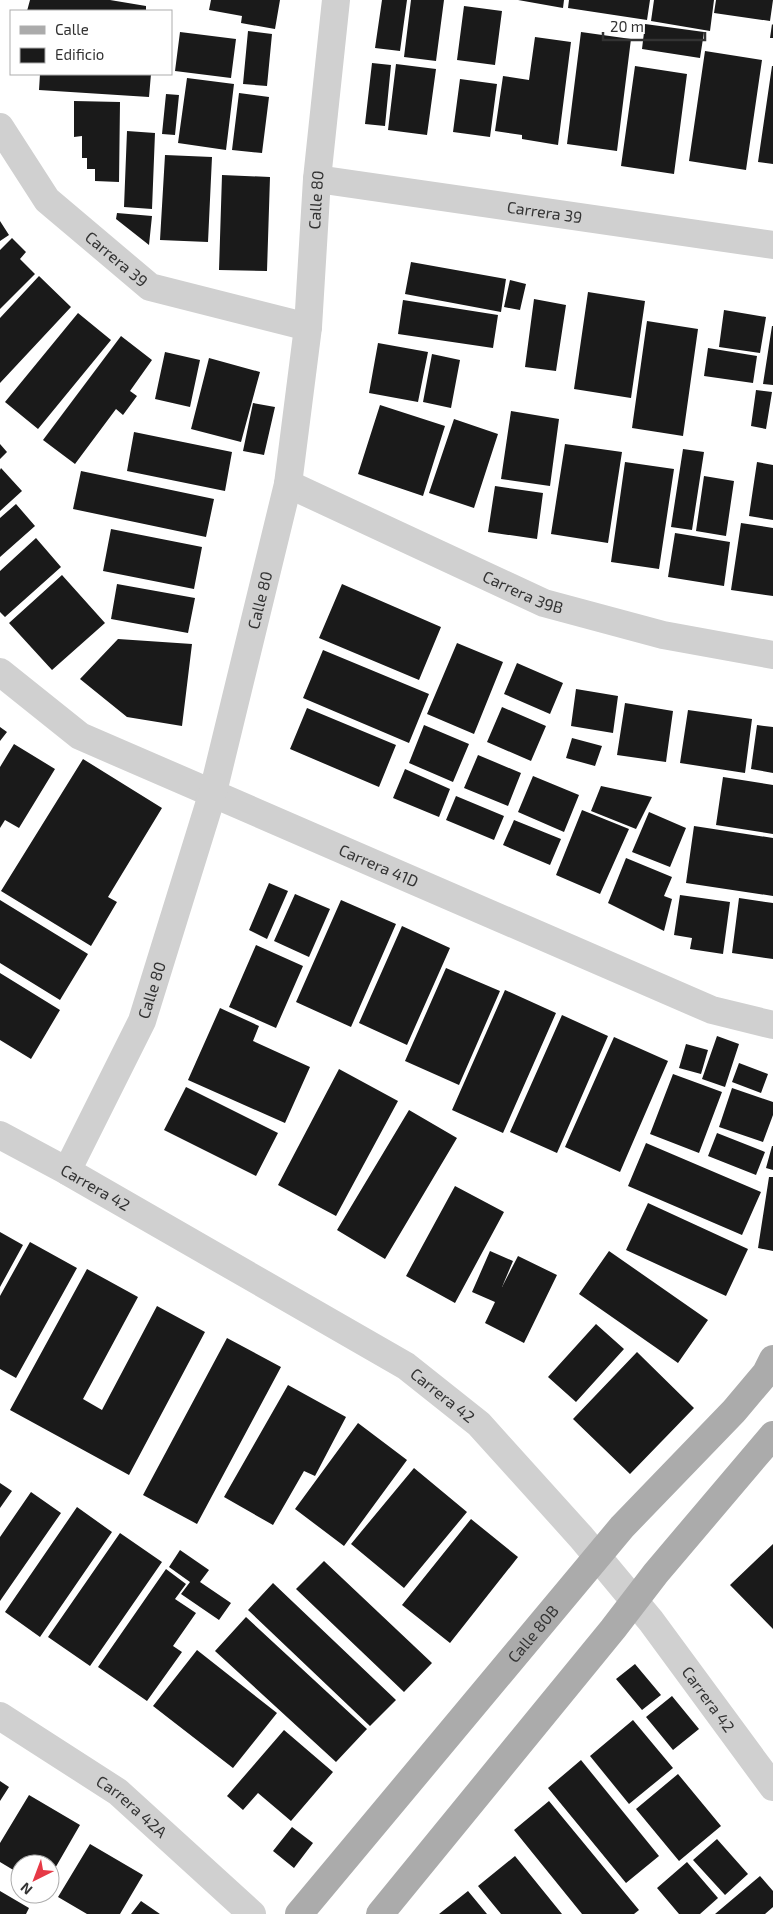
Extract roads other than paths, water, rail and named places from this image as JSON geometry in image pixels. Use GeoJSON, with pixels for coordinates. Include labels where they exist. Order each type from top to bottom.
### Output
{"type":"FeatureCollection","features":[{"type":"Feature","properties":{"kind":"main road","name":"Calle 80B"},"geometry":{"type":"LineString","coordinates":[[300,1914],[622,1527],[734,1411],[766,1373],[773,1359]]}},
{"type":"Feature","properties":{"kind":"main road"},"geometry":{"type":"LineString","coordinates":[[380,1914],[634,1601],[773,1436]]}},
{"type":"Feature","properties":{"kind":"street","name":"Calle 80"},"geometry":{"type":"LineString","coordinates":[[67,1171],[142,1020],[213,792],[288,484],[308,326],[317,179],[336,0]]}},
{"type":"Feature","properties":{"kind":"street","name":"Carrera 39"},"geometry":{"type":"LineString","coordinates":[[0,127],[47,200],[150,287],[308,326]]}},
{"type":"Feature","properties":{"kind":"street","name":"Carrera 39"},"geometry":{"type":"LineString","coordinates":[[317,179],[773,245]]}},
{"type":"Feature","properties":{"kind":"street","name":"Carrera 39B"},"geometry":{"type":"LineString","coordinates":[[288,484],[544,603],[663,635],[773,655]]}},
{"type":"Feature","properties":{"kind":"street","name":"Carrera 41D"},"geometry":{"type":"LineString","coordinates":[[0,672],[80,736],[213,792],[712,1010],[773,1025]]}},
{"type":"Feature","properties":{"kind":"street","name":"Carrera 42"},"geometry":{"type":"LineString","coordinates":[[0,1135],[67,1171],[406,1366],[479,1424],[634,1601],[773,1786]]}},
{"type":"Feature","properties":{"kind":"street","name":"Carrera 42A"},"geometry":{"type":"LineString","coordinates":[[0,1716],[118,1792],[252,1914]]}}]}
